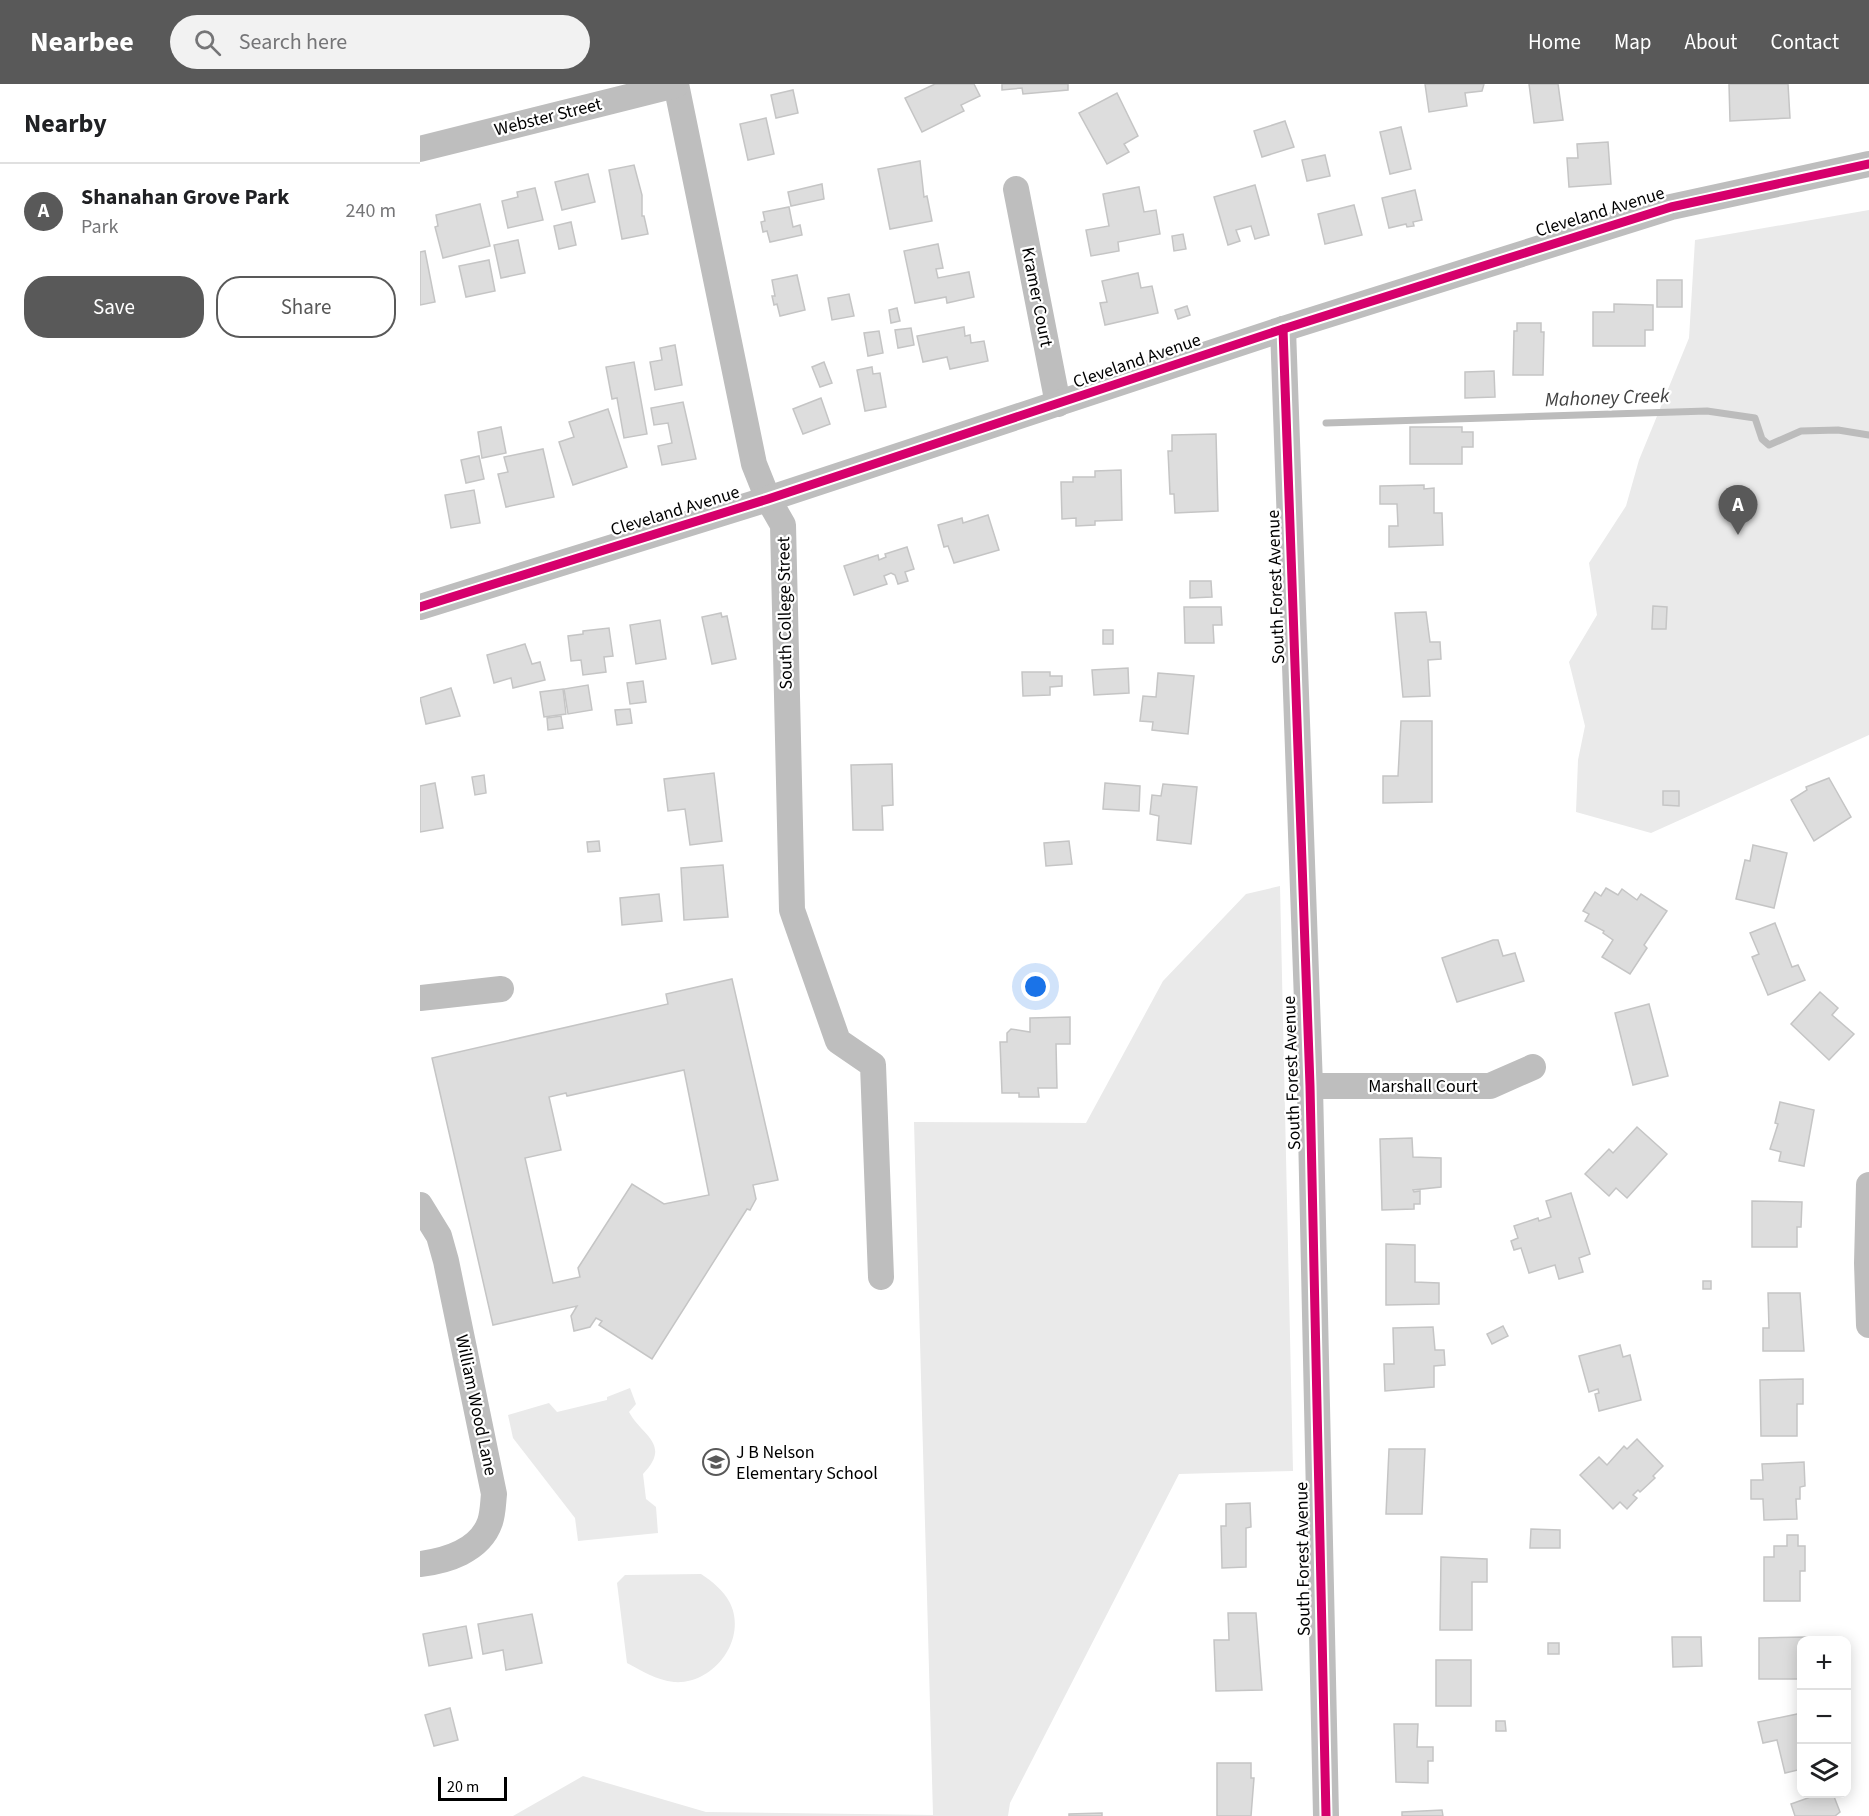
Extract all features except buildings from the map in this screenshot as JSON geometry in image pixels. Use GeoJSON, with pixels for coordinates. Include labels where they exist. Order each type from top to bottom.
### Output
{"type":"FeatureCollection","features":[{"type":"Feature","properties":{"kind":"street","name":"Webster Street"},"geometry":{"type":"LineString","coordinates":[[420,149],[676,85]]}},
{"type":"Feature","properties":{"kind":"street","name":"South College Street"},"geometry":{"type":"LineString","coordinates":[[676,85],[754,464],[768,499],[783,525],[792,910],[838,1041],[873,1065],[881,1277]]}},
{"type":"Feature","properties":{"kind":"street","name":"Cleveland Avenue"},"geometry":{"type":"LineString","coordinates":[[420,608],[768,499],[1283,329],[1671,207],[1869,164]]}},
{"type":"Feature","properties":{"kind":"street","name":"Kramer Court"},"geometry":{"type":"LineString","coordinates":[[1016,189],[1058,404]]}},
{"type":"Feature","properties":{"kind":"street","name":"South Forest Avenue"},"geometry":{"type":"LineString","coordinates":[[1283,329],[1310,1086],[1326,1816]]}},
{"type":"Feature","properties":{"kind":"street"},"geometry":{"type":"LineString","coordinates":[[420,998],[501,989]]}},
{"type":"Feature","properties":{"kind":"street","name":"Marshall Court"},"geometry":{"type":"LineString","coordinates":[[1310,1086],[1490,1086],[1533,1066]]}},
{"type":"Feature","properties":{"kind":"street"},"geometry":{"type":"LineString","coordinates":[[1869,1185],[1867,1263],[1869,1324]]}},
{"type":"Feature","properties":{"kind":"street","name":"William Wood Lane"},"geometry":{"type":"LineString","coordinates":[[420,1205],[439,1236],[446,1261],[495,1494],[490,1524],[474,1545],[444,1561],[420,1564]]}},
{"type":"Feature","properties":{"kind":"shaded area"},"geometry":{"type":"Polygon","coordinates":[[[1869,210],[1869,735],[1651,833],[1576,812],[1578,760],[1585,726],[1569,662],[1597,615],[1589,563],[1626,506],[1639,460],[1689,338],[1695,240],[1869,210]]]}},
{"type":"Feature","properties":{"kind":"shaded area"},"geometry":{"type":"Polygon","coordinates":[[[1280,886],[1293,1471],[1179,1474],[1010,1803],[1008,1816],[513,1816],[583,1776],[706,1812],[933,1815],[914,1122],[1086,1123],[1163,981],[1246,894],[1280,886]]]}},
{"type":"Feature","properties":{"kind":"shaded area"},"geometry":{"type":"Polygon","coordinates":[[[630,1388],[636,1404],[629,1412],[655,1448],[651,1464],[643,1474],[646,1499],[656,1507],[658,1533],[578,1541],[575,1518],[513,1438],[508,1415],[549,1403],[557,1412],[607,1400],[607,1397],[630,1388]]]}},
{"type":"Feature","properties":{"kind":"shaded area"},"geometry":{"type":"Polygon","coordinates":[[[701,1574],[724,1594],[730,1603],[734,1617],[734,1631],[723,1658],[702,1676],[688,1681],[674,1682],[655,1677],[627,1663],[617,1583],[625,1575],[701,1574]]]}},
{"type":"Feature","properties":{"kind":"waterway","name":"Mahoney Creek"},"geometry":{"type":"LineString","coordinates":[[1326,423],[1707,411],[1755,418],[1762,439],[1769,445],[1801,431],[1838,430],[1869,435]]}},
{"type":"Feature","properties":{"kind":"cycle path"},"geometry":{"type":"LineString","coordinates":[[420,607],[768,499],[1283,329],[1671,207],[1869,164]]}},
{"type":"Feature","properties":{"kind":"cycle path"},"geometry":{"type":"LineString","coordinates":[[1283,329],[1310,1086],[1326,1816]]}},
{"type":"Feature","properties":{"kind":"place","name":"Shanahan Grove Park"},"geometry":{"type":"Point","coordinates":[1738,535]}},
{"type":"Feature","properties":{"kind":"place","name":"J B Nelson Elementary School"},"geometry":{"type":"Point","coordinates":[716,1462]}}]}
